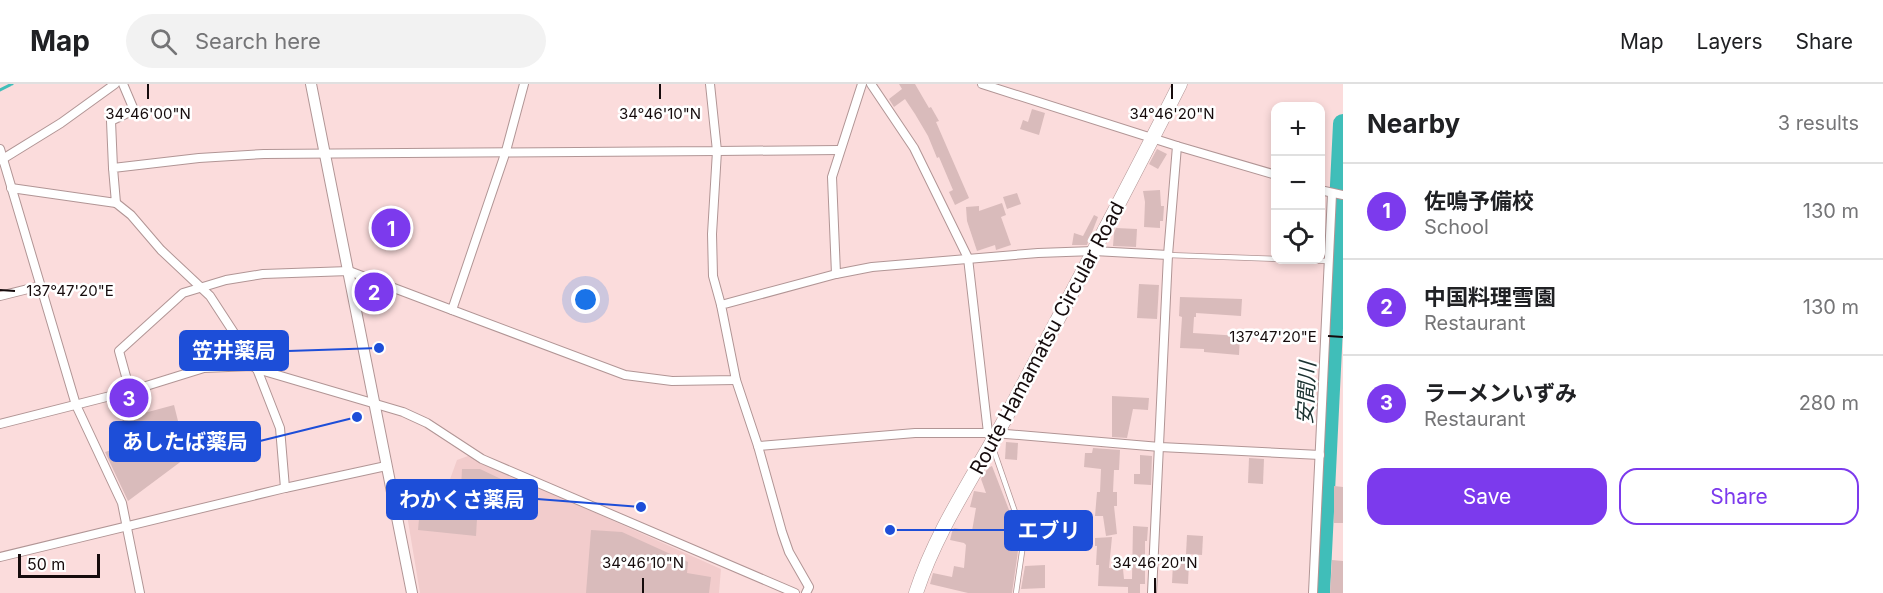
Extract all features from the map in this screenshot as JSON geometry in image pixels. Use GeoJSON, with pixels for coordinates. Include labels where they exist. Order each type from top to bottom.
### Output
{"type":"FeatureCollection","features":[{"type":"Feature","properties":{"kind":"main road","name":"Route Hamamatsu Circular Road"},"geometry":{"type":"LineString","coordinates":[[916,593],[944,526],[1094,250],[1180,84]]}},
{"type":"Feature","properties":{"kind":"street"},"geometry":{"type":"LineString","coordinates":[[2,159],[61,123],[115,84]]}},
{"type":"Feature","properties":{"kind":"street"},"geometry":{"type":"LineString","coordinates":[[116,202],[111,122],[134,110],[123,84]]}},
{"type":"Feature","properties":{"kind":"street"},"geometry":{"type":"LineString","coordinates":[[311,84],[412,593]]}},
{"type":"Feature","properties":{"kind":"street"},"geometry":{"type":"LineString","coordinates":[[452,310],[506,151],[524,84]]}},
{"type":"Feature","properties":{"kind":"street"},"geometry":{"type":"LineString","coordinates":[[710,84],[717,151],[712,276],[721,305],[736,380],[758,446],[782,532],[789,552],[809,587],[807,593]]}},
{"type":"Feature","properties":{"kind":"street"},"geometry":{"type":"LineString","coordinates":[[836,274],[832,177],[861,84]]}},
{"type":"Feature","properties":{"kind":"street"},"geometry":{"type":"LineString","coordinates":[[871,84],[914,148],[968,258],[992,437]]}},
{"type":"Feature","properties":{"kind":"street"},"geometry":{"type":"LineString","coordinates":[[982,84],[1271,174]]}},
{"type":"Feature","properties":{"kind":"street"},"geometry":{"type":"LineString","coordinates":[[1152,593],[1168,255],[1177,146]]}},
{"type":"Feature","properties":{"kind":"street"},"geometry":{"type":"LineString","coordinates":[[0,149],[76,405],[123,503],[140,593]]}},
{"type":"Feature","properties":{"kind":"street"},"geometry":{"type":"LineString","coordinates":[[113,168],[198,158],[264,154],[840,150]]}},
{"type":"Feature","properties":{"kind":"street"},"geometry":{"type":"LineString","coordinates":[[11,188],[116,202],[131,215],[161,250],[200,286],[219,308],[255,368],[280,429],[285,488]]}},
{"type":"Feature","properties":{"kind":"street"},"geometry":{"type":"LineString","coordinates":[[1313,593],[1329,261],[1338,195]]}},
{"type":"Feature","properties":{"kind":"street"},"geometry":{"type":"LineString","coordinates":[[721,305],[836,274],[872,267],[1094,250],[1168,255]]}},
{"type":"Feature","properties":{"kind":"street"},"geometry":{"type":"LineString","coordinates":[[130,391],[119,351],[183,293],[200,286],[263,274],[349,271],[625,375],[672,381],[736,380]]}},
{"type":"Feature","properties":{"kind":"street"},"geometry":{"type":"LineString","coordinates":[[0,296],[40,286]]}},
{"type":"Feature","properties":{"kind":"street"},"geometry":{"type":"LineString","coordinates":[[0,424],[130,391],[204,369],[255,368],[403,412],[427,423],[482,459],[795,593]]}},
{"type":"Feature","properties":{"kind":"street"},"geometry":{"type":"LineString","coordinates":[[758,446],[915,433],[1320,455]]}},
{"type":"Feature","properties":{"kind":"street"},"geometry":{"type":"LineString","coordinates":[[0,557],[386,466]]}},
{"type":"Feature","properties":{"kind":"lane"},"geometry":{"type":"LineString","coordinates":[[1168,255],[1271,259]]}},
{"type":"Feature","properties":{"kind":"lane"},"geometry":{"type":"LineString","coordinates":[[1325,261],[1329,261]]}},
{"type":"Feature","properties":{"kind":"lane"},"geometry":{"type":"LineString","coordinates":[[992,437],[1023,535],[1016,593]]}},
{"type":"Feature","properties":{"kind":"shaded area"},"geometry":{"type":"Polygon","coordinates":[[[468,456],[721,569],[719,593],[420,593],[403,491],[426,498],[434,480],[449,482],[457,460],[468,456]]]}},
{"type":"Feature","properties":{"kind":"building"},"geometry":{"type":"Polygon","coordinates":[[[899,84],[915,84],[929,108],[931,107],[939,121],[936,122],[969,198],[955,205],[949,192],[953,190],[939,157],[937,158],[915,114],[905,99],[894,107],[889,99],[902,89],[899,84]]]}},
{"type":"Feature","properties":{"kind":"building"},"geometry":{"type":"Polygon","coordinates":[[[1032,109],[1045,113],[1039,135],[1020,129],[1023,120],[1028,122],[1032,109]]]}},
{"type":"Feature","properties":{"kind":"building"},"geometry":{"type":"Polygon","coordinates":[[[1157,149],[1167,154],[1158,169],[1149,164],[1157,149]]]}},
{"type":"Feature","properties":{"kind":"building"},"geometry":{"type":"Polygon","coordinates":[[[1160,190],[1161,206],[1164,206],[1160,228],[1144,227],[1143,191],[1160,190]]]}},
{"type":"Feature","properties":{"kind":"building"},"geometry":{"type":"Polygon","coordinates":[[[1017,193],[1021,204],[1007,209],[1003,197],[1017,193]]]}},
{"type":"Feature","properties":{"kind":"building"},"geometry":{"type":"Polygon","coordinates":[[[1002,203],[1006,215],[1001,217],[1011,245],[996,250],[995,245],[977,251],[967,221],[966,207],[979,206],[979,211],[1002,203]]]}},
{"type":"Feature","properties":{"kind":"building"},"geometry":{"type":"Polygon","coordinates":[[[1094,215],[1098,217],[1087,245],[1072,245],[1074,233],[1083,236],[1094,215]]]}},
{"type":"Feature","properties":{"kind":"building"},"geometry":{"type":"Polygon","coordinates":[[[1116,228],[1137,229],[1136,247],[1113,246],[1116,228]]]}},
{"type":"Feature","properties":{"kind":"building"},"geometry":{"type":"Polygon","coordinates":[[[1139,284],[1159,285],[1157,319],[1137,318],[1139,284]]]}},
{"type":"Feature","properties":{"kind":"building"},"geometry":{"type":"Polygon","coordinates":[[[1180,297],[1242,299],[1241,316],[1196,313],[1193,333],[1240,336],[1239,355],[1204,352],[1204,349],[1180,348],[1182,317],[1179,316],[1180,297]]]}},
{"type":"Feature","properties":{"kind":"building"},"geometry":{"type":"Polygon","coordinates":[[[1112,396],[1149,398],[1148,410],[1133,409],[1127,438],[1112,437],[1112,396]]]}},
{"type":"Feature","properties":{"kind":"building"},"geometry":{"type":"Polygon","coordinates":[[[174,405],[187,457],[128,501],[105,452],[131,444],[122,419],[174,405]]]}},
{"type":"Feature","properties":{"kind":"building"},"geometry":{"type":"Polygon","coordinates":[[[1006,442],[1018,443],[1017,460],[1005,459],[1006,442]]]}},
{"type":"Feature","properties":{"kind":"building"},"geometry":{"type":"Polygon","coordinates":[[[1093,448],[1120,450],[1119,470],[1114,470],[1113,492],[1117,492],[1117,506],[1114,506],[1117,534],[1106,536],[1103,516],[1095,516],[1097,492],[1100,492],[1101,469],[1084,467],[1085,453],[1092,453],[1093,448]]]}},
{"type":"Feature","properties":{"kind":"building"},"geometry":{"type":"Polygon","coordinates":[[[1140,455],[1152,456],[1151,485],[1134,484],[1134,474],[1140,474],[1140,455]]]}},
{"type":"Feature","properties":{"kind":"building"},"geometry":{"type":"Polygon","coordinates":[[[1249,458],[1264,459],[1263,484],[1248,483],[1249,458]]]}},
{"type":"Feature","properties":{"kind":"building"},"geometry":{"type":"Polygon","coordinates":[[[992,466],[1018,533],[1012,593],[968,593],[930,584],[933,573],[952,577],[954,566],[964,568],[966,545],[950,540],[952,532],[954,528],[972,531],[976,508],[970,507],[974,491],[986,493],[981,479],[992,466]]]}},
{"type":"Feature","properties":{"kind":"building"},"geometry":{"type":"Polygon","coordinates":[[[462,469],[480,469],[501,479],[500,495],[484,498],[481,490],[461,489],[462,469]]]}},
{"type":"Feature","properties":{"kind":"building"},"geometry":{"type":"Polygon","coordinates":[[[1334,486],[1343,487],[1343,523],[1334,523],[1334,486]]]}},
{"type":"Feature","properties":{"kind":"building"},"geometry":{"type":"Polygon","coordinates":[[[420,508],[446,510],[446,517],[477,519],[476,536],[418,530],[420,508]]]}},
{"type":"Feature","properties":{"kind":"building"},"geometry":{"type":"Polygon","coordinates":[[[1133,526],[1148,527],[1147,541],[1145,541],[1145,584],[1140,584],[1140,593],[1128,593],[1128,587],[1098,586],[1099,565],[1096,565],[1095,538],[1112,537],[1109,568],[1123,569],[1124,579],[1132,579],[1133,526]]]}},
{"type":"Feature","properties":{"kind":"building"},"geometry":{"type":"Polygon","coordinates":[[[591,530],[622,532],[688,562],[687,573],[711,577],[709,593],[586,593],[591,530]]]}},
{"type":"Feature","properties":{"kind":"building"},"geometry":{"type":"Polygon","coordinates":[[[1187,535],[1203,536],[1202,555],[1186,554],[1187,535]]]}},
{"type":"Feature","properties":{"kind":"building"},"geometry":{"type":"Polygon","coordinates":[[[1332,560],[1343,561],[1343,593],[1330,593],[1332,560]]]}},
{"type":"Feature","properties":{"kind":"building"},"geometry":{"type":"Polygon","coordinates":[[[1173,563],[1189,563],[1188,584],[1172,583],[1173,563]]]}},
{"type":"Feature","properties":{"kind":"building"},"geometry":{"type":"Polygon","coordinates":[[[1045,565],[1045,588],[1021,589],[1025,566],[1045,565]]]}},
{"type":"Feature","properties":{"kind":"waterway"},"geometry":{"type":"LineString","coordinates":[[0,90],[12,84]]}},
{"type":"Feature","properties":{"kind":"waterway","name":"安間川"},"geometry":{"type":"LineString","coordinates":[[1320,593],[1343,124]]}},
{"type":"Feature","properties":{"kind":"place","name":"佐鳴予備校"},"geometry":{"type":"Point","coordinates":[391,228]}},
{"type":"Feature","properties":{"kind":"place","name":"中国料理雪園"},"geometry":{"type":"Point","coordinates":[374,292]}},
{"type":"Feature","properties":{"kind":"place","name":"笠井薬局"},"geometry":{"type":"Point","coordinates":[379,348]}},
{"type":"Feature","properties":{"kind":"place","name":"ラーメンいずみ"},"geometry":{"type":"Point","coordinates":[129,398]}},
{"type":"Feature","properties":{"kind":"place","name":"あしたば薬局"},"geometry":{"type":"Point","coordinates":[357,417]}},
{"type":"Feature","properties":{"kind":"place","name":"わかくさ薬局"},"geometry":{"type":"Point","coordinates":[641,507]}},
{"type":"Feature","properties":{"kind":"place","name":"エブリ"},"geometry":{"type":"Point","coordinates":[890,530]}}]}
